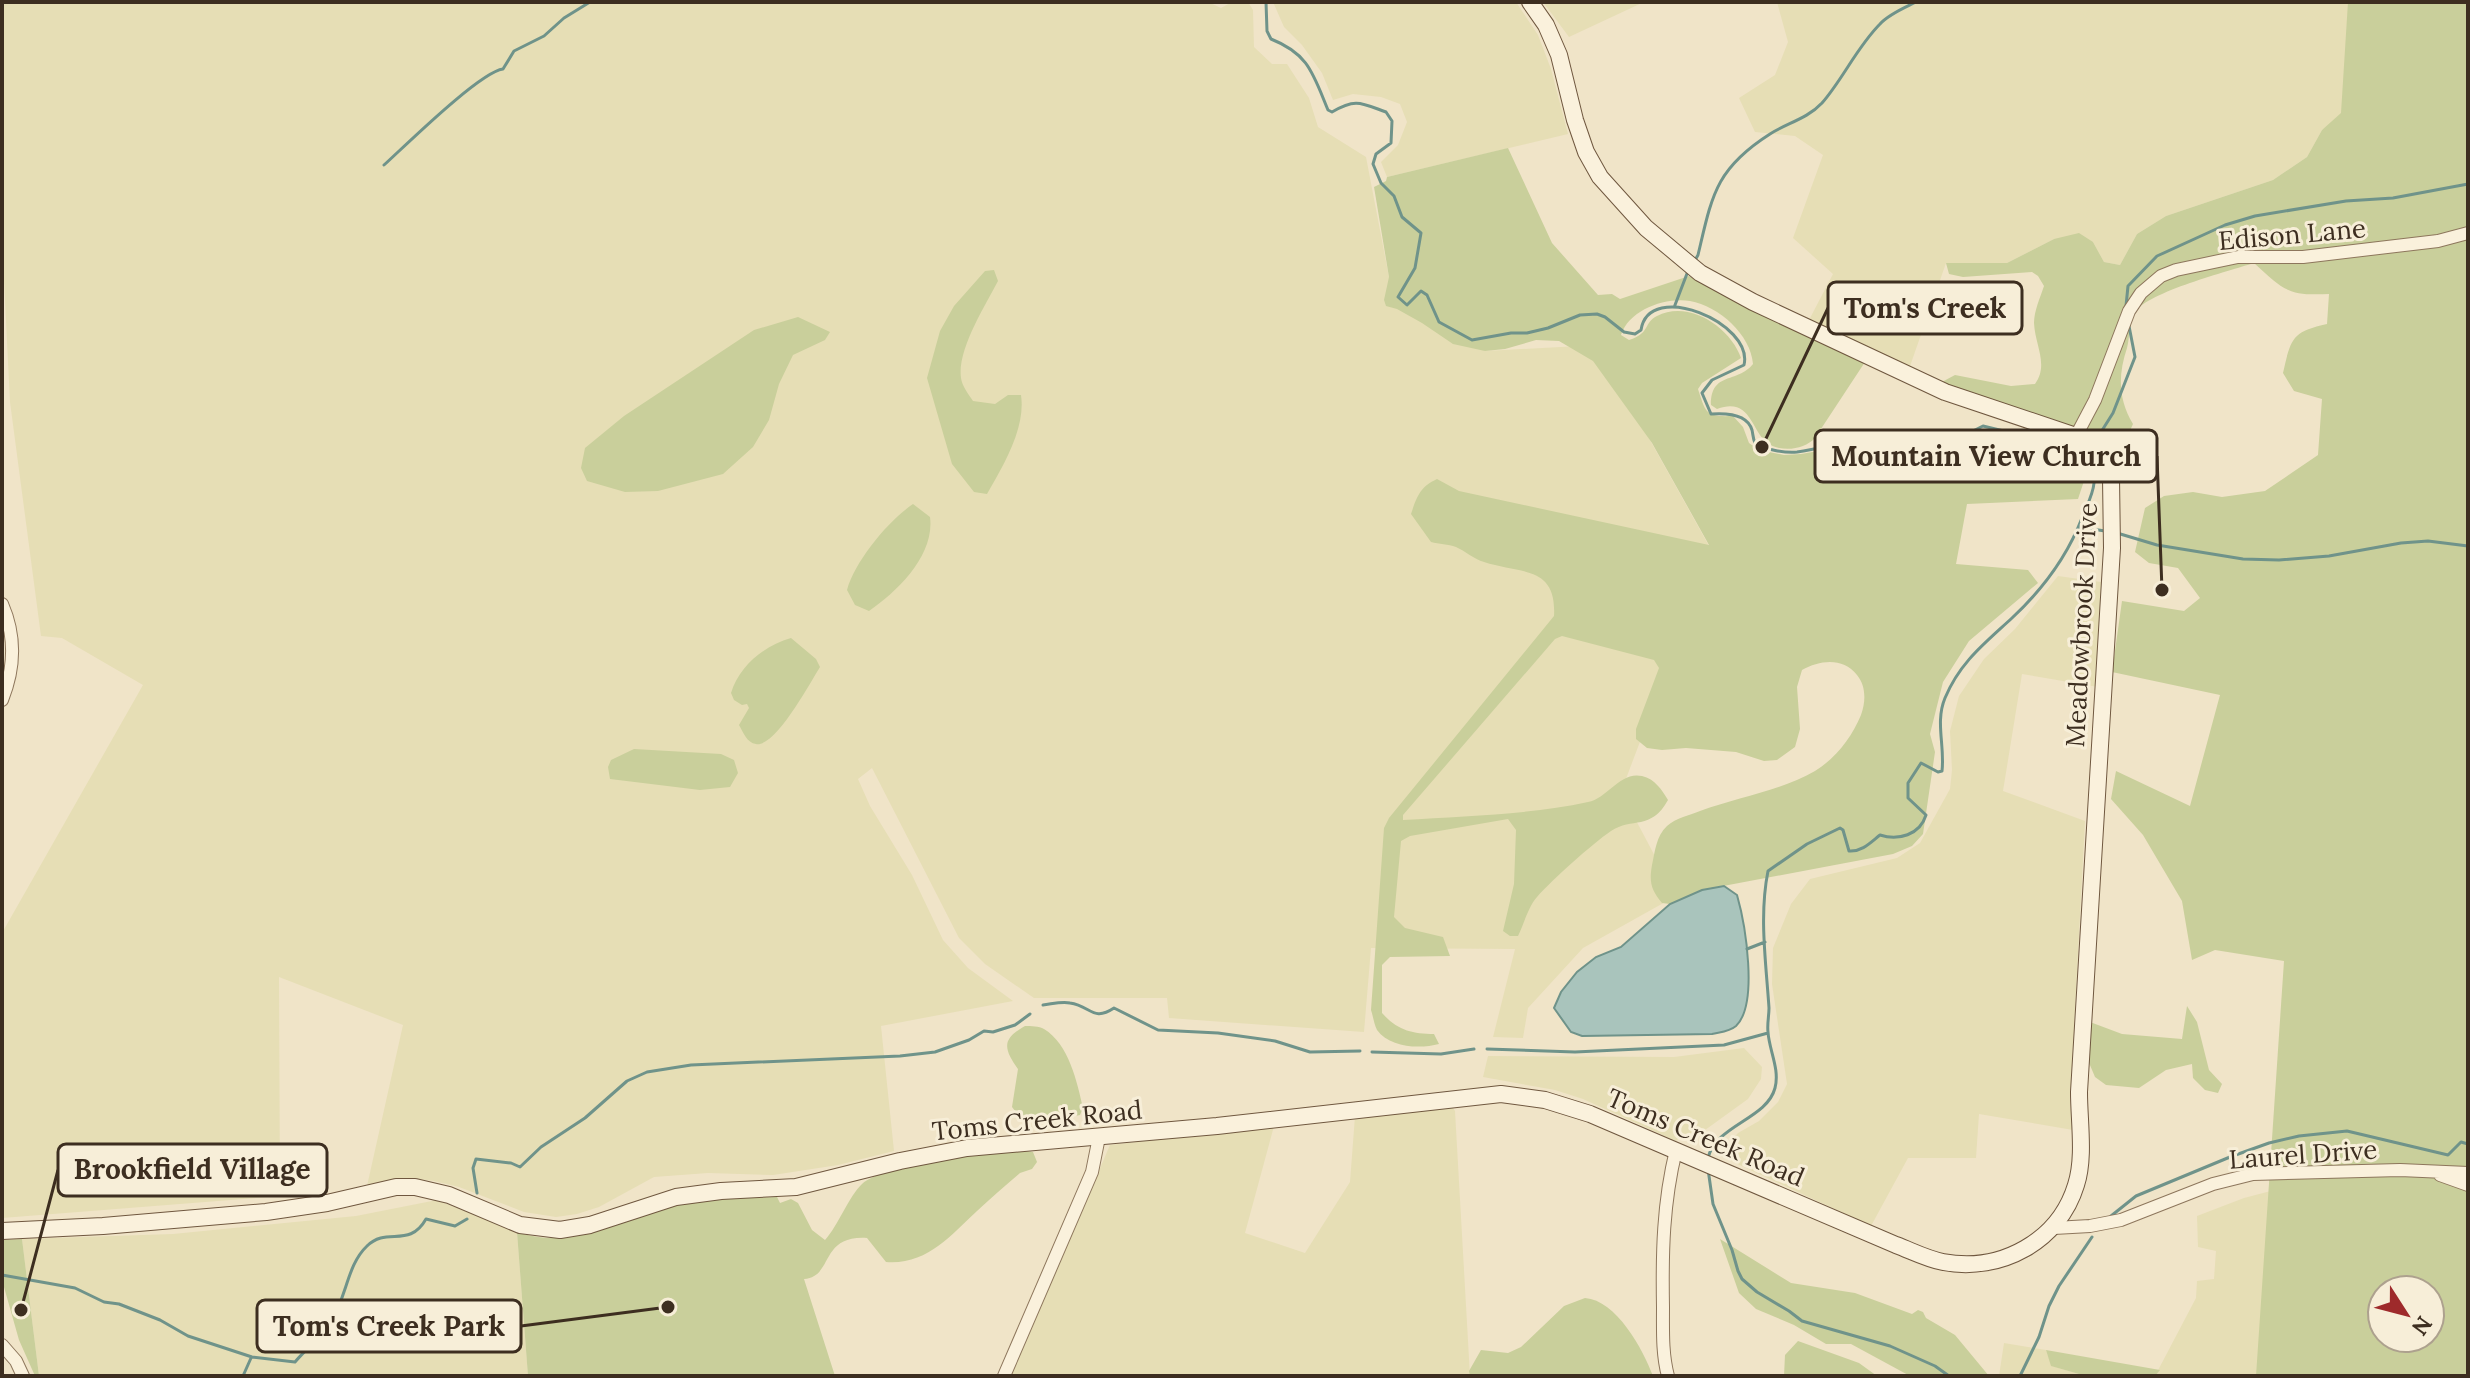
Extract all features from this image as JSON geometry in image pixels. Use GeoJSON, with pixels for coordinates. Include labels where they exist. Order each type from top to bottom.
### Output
{"type":"FeatureCollection","features":[{"type":"Feature","properties":{"kind":"street","name":"Meadowbrook Drive"},"geometry":{"type":"LineString","coordinates":[[1530,2],[1546,25],[1559,55],[1575,120],[1586,152],[1600,177],[1646,228],[1700,273],[1753,302],[1945,392],[2076,436],[2098,452],[2111,478],[2112,548],[2080,1076],[2079,1171],[2070,1201],[2054,1228]]}},
{"type":"Feature","properties":{"kind":"street","name":"Edison Lane"},"geometry":{"type":"LineString","coordinates":[[2076,436],[2095,400],[2129,311],[2147,286],[2161,276],[2238,257],[2303,257],[2438,241],[2468,233]]}},
{"type":"Feature","properties":{"kind":"street"},"geometry":{"type":"LineString","coordinates":[[2,604],[12,635],[13,654],[2,700]]}},
{"type":"Feature","properties":{"kind":"street","name":"Toms Creek Road"},"geometry":{"type":"LineString","coordinates":[[2,1231],[266,1212],[327,1203],[396,1187],[415,1187],[464,1200],[520,1225],[560,1230],[590,1225],[691,1194],[796,1187],[959,1149],[1501,1094],[1562,1104],[1942,1262],[1972,1263],[1999,1258],[2033,1244],[2054,1228]]}},
{"type":"Feature","properties":{"kind":"street"},"geometry":{"type":"LineString","coordinates":[[1004,1376],[1092,1172],[1099,1137]]}},
{"type":"Feature","properties":{"kind":"street"},"geometry":{"type":"LineString","coordinates":[[1668,1376],[1664,1350],[1662,1230],[1676,1150]]}},
{"type":"Feature","properties":{"kind":"street","name":"Laurel Drive"},"geometry":{"type":"LineString","coordinates":[[2054,1228],[2109,1223],[2238,1177],[2426,1170],[2468,1173]]}},
{"type":"Feature","properties":{"kind":"street"},"geometry":{"type":"LineString","coordinates":[[2426,1170],[2468,1185]]}},
{"type":"Feature","properties":{"kind":"street"},"geometry":{"type":"LineString","coordinates":[[2,1345],[16,1361],[23,1376]]}},
{"type":"Feature","properties":{"kind":"shaded area"},"geometry":{"type":"Polygon","coordinates":[[[2,2],[1208,2],[1221,8],[1232,2],[1248,2],[1253,10],[1254,47],[1272,64],[1287,64],[1309,98],[1318,127],[1366,157],[1393,298],[1485,351],[1597,345],[1709,546],[1672,657],[1621,792],[1676,896],[1583,948],[1528,1008],[1523,1038],[1493,1037],[1515,949],[1371,948],[1364,1032],[1169,1018],[1167,998],[1034,998],[985,964],[959,938],[872,768],[858,779],[870,806],[912,875],[943,940],[968,968],[1013,1001],[881,1026],[894,1151],[838,1165],[773,1175],[708,1173],[654,1177],[599,1207],[556,1217],[524,1212],[459,1187],[434,1181],[410,1178],[367,1186],[403,1025],[279,977],[280,1196],[2,1218],[2,933],[143,685],[62,638],[41,636],[10,402],[2,240],[2,2]]]}},
{"type":"Feature","properties":{"kind":"shaded area"},"geometry":{"type":"Polygon","coordinates":[[[1273,2],[1516,2],[1538,35],[1551,69],[1568,134],[1387,177],[1381,162],[1398,145],[1407,122],[1400,104],[1381,97],[1353,94],[1333,100],[1322,73],[1302,45],[1284,27],[1273,2]]]}},
{"type":"Feature","properties":{"kind":"shaded area"},"geometry":{"type":"Polygon","coordinates":[[[1543,2],[1644,2],[1569,37],[1543,2]]]}},
{"type":"Feature","properties":{"kind":"shaded area"},"geometry":{"type":"Polygon","coordinates":[[[1777,2],[2412,2],[2439,57],[2322,130],[2307,157],[2273,180],[2166,216],[2137,234],[2120,265],[2104,262],[2093,242],[2054,239],[2007,263],[1946,263],[1909,369],[1808,322],[1833,274],[1793,238],[1823,155],[1795,136],[1755,132],[1739,98],[1775,75],[1788,42],[1777,2]]]}},
{"type":"Feature","properties":{"kind":"shaded area"},"geometry":{"type":"Polygon","coordinates":[[[2058,576],[2101,582],[2098,687],[2022,674],[2003,791],[2085,821],[2070,1103],[2073,1130],[1979,1114],[1976,1158],[1908,1158],[1871,1226],[1718,1155],[1738,1133],[1759,1121],[1778,1102],[1787,1084],[1772,984],[1773,948],[1791,904],[1810,879],[1897,858],[1920,843],[1950,789],[1950,731],[1959,696],[1984,659],[2015,629],[2058,576]]]}},
{"type":"Feature","properties":{"kind":"shaded area"},"geometry":{"type":"Polygon","coordinates":[[[1744,1048],[1762,1067],[1761,1079],[1748,1099],[1694,1138],[1681,1136],[1676,1141],[1583,1099],[1555,1090],[1483,1077],[1488,1056],[1674,1057],[1744,1048]]]}},
{"type":"Feature","properties":{"kind":"shaded area"},"geometry":{"type":"Polygon","coordinates":[[[1451,1105],[1455,1111],[1470,1376],[1011,1376],[1110,1145],[1274,1126],[1245,1233],[1305,1253],[1350,1182],[1355,1116],[1451,1105]]]}},
{"type":"Feature","properties":{"kind":"shaded area"},"geometry":{"type":"Polygon","coordinates":[[[2290,1186],[2368,1274],[2366,1354],[2397,1354],[2418,1376],[2155,1376],[2196,1298],[2197,1281],[2214,1279],[2216,1251],[2198,1247],[2197,1216],[2244,1198],[2290,1186]]]}},
{"type":"Feature","properties":{"kind":"shaded area"},"geometry":{"type":"Polygon","coordinates":[[[437,1200],[517,1232],[528,1376],[39,1376],[22,1239],[173,1234],[356,1216],[437,1200]]]}},
{"type":"Feature","properties":{"kind":"shaded area"},"geometry":{"type":"Polygon","coordinates":[[[2004,1343],[2046,1350],[2052,1366],[2086,1376],[1999,1376],[2004,1343]]]}},
{"type":"Feature","properties":{"kind":"green space"},"geometry":{"type":"Polygon","coordinates":[[[2348,2],[2468,2],[2468,1376],[2256,1376],[2284,961],[2215,950],[2192,960],[2182,901],[2143,835],[2111,799],[2116,771],[2190,806],[2220,695],[2112,672],[2122,601],[2184,611],[2200,598],[2178,568],[2149,563],[2135,552],[2145,508],[2164,496],[2193,492],[2222,497],[2265,491],[2318,455],[2322,399],[2294,391],[2283,373],[2294,339],[2306,330],[2327,324],[2329,294],[2304,294],[2287,289],[2254,263],[2190,283],[2143,304],[2132,320],[2122,368],[2122,396],[2133,424],[2128,435],[2104,440],[1940,383],[1955,375],[2011,386],[2035,384],[2041,370],[2034,323],[2044,286],[2038,276],[2032,272],[1963,277],[1949,274],[1946,263],[2007,263],[2054,239],[2079,233],[2093,242],[2104,262],[2120,265],[2137,234],[2166,216],[2273,180],[2307,157],[2322,130],[2341,113],[2348,2]]]}},
{"type":"Feature","properties":{"kind":"green space"},"geometry":{"type":"Polygon","coordinates":[[[1508,148],[1552,243],[1598,295],[1612,294],[1620,299],[1689,276],[1738,303],[1865,362],[1815,438],[1798,447],[1778,448],[1766,442],[1743,411],[1728,406],[1717,409],[1711,405],[1712,394],[1720,382],[1740,374],[1753,364],[1751,353],[1740,333],[1722,315],[1690,301],[1670,301],[1640,312],[1625,326],[1621,335],[1629,340],[1641,334],[1657,316],[1682,311],[1707,319],[1728,336],[1741,358],[1702,383],[1698,389],[1708,412],[1717,416],[1733,416],[1743,427],[1749,443],[1759,450],[1784,455],[1847,446],[1894,448],[1932,442],[1960,445],[1992,433],[2019,438],[2050,461],[2080,473],[2084,481],[2078,499],[1967,504],[1956,564],[2028,570],[2038,583],[1969,641],[1943,682],[1930,734],[1935,752],[1923,834],[1912,846],[1893,854],[1702,890],[1670,904],[1662,903],[1653,890],[1651,876],[1656,844],[1663,830],[1683,817],[1788,784],[1823,766],[1848,739],[1861,715],[1864,704],[1862,684],[1851,669],[1838,663],[1824,662],[1802,670],[1797,687],[1800,729],[1795,747],[1777,760],[1764,761],[1736,752],[1647,748],[1636,739],[1636,729],[1659,668],[1654,660],[1562,636],[1555,639],[1403,815],[1403,820],[1519,812],[1588,802],[1602,796],[1627,777],[1634,776],[1651,780],[1668,800],[1655,816],[1611,831],[1572,862],[1534,901],[1518,936],[1510,936],[1503,931],[1514,884],[1516,830],[1508,819],[1410,836],[1401,841],[1394,917],[1405,928],[1443,937],[1450,956],[1390,957],[1382,965],[1382,1013],[1405,1030],[1434,1034],[1439,1044],[1406,1046],[1397,1044],[1377,1030],[1371,1010],[1384,828],[1554,616],[1549,588],[1534,574],[1480,561],[1456,547],[1431,542],[1411,514],[1420,493],[1437,479],[1459,491],[1709,545],[1652,443],[1593,361],[1559,341],[1536,340],[1485,351],[1453,344],[1422,323],[1386,306],[1384,300],[1389,277],[1374,187],[1386,181],[1387,177],[1508,148]]]}},
{"type":"Feature","properties":{"kind":"green space"},"geometry":{"type":"Polygon","coordinates":[[[994,270],[998,281],[963,355],[961,378],[973,401],[995,404],[1008,395],[1021,395],[1022,408],[1012,446],[987,494],[974,492],[952,464],[927,378],[940,331],[954,306],[985,271],[994,270]]]}},
{"type":"Feature","properties":{"kind":"green space"},"geometry":{"type":"Polygon","coordinates":[[[798,317],[830,332],[825,340],[793,355],[779,384],[769,420],[753,447],[723,474],[658,491],[625,492],[587,481],[581,468],[585,448],[624,416],[754,330],[798,317]]]}},
{"type":"Feature","properties":{"kind":"green space"},"geometry":{"type":"Polygon","coordinates":[[[913,504],[930,517],[927,545],[921,558],[902,582],[869,611],[855,605],[847,590],[857,567],[883,531],[913,504]]]}},
{"type":"Feature","properties":{"kind":"green space"},"geometry":{"type":"Polygon","coordinates":[[[791,638],[816,659],[820,667],[773,736],[764,742],[750,742],[739,725],[749,708],[747,704],[742,705],[734,700],[731,693],[740,674],[754,658],[791,638]]]}},
{"type":"Feature","properties":{"kind":"green space"},"geometry":{"type":"Polygon","coordinates":[[[634,749],[721,754],[734,760],[738,773],[730,787],[700,790],[610,779],[608,767],[611,760],[634,749]]]}},
{"type":"Feature","properties":{"kind":"green space"},"geometry":{"type":"Polygon","coordinates":[[[2187,1006],[2197,1022],[2209,1070],[2222,1084],[2218,1093],[2205,1090],[2193,1078],[2192,1064],[2166,1070],[2139,1088],[2106,1085],[2095,1077],[2087,1058],[2090,1022],[2122,1034],[2182,1039],[2187,1006]]]}},
{"type":"Feature","properties":{"kind":"green space"},"geometry":{"type":"Polygon","coordinates":[[[1025,1026],[1044,1029],[1060,1044],[1071,1064],[1078,1087],[1083,1108],[1080,1115],[1050,1121],[1023,1121],[1012,1107],[1018,1069],[1007,1044],[1012,1035],[1025,1026]]]}},
{"type":"Feature","properties":{"kind":"green space"},"geometry":{"type":"Polygon","coordinates":[[[1011,1149],[1033,1152],[1037,1162],[926,1254],[901,1262],[886,1262],[867,1238],[852,1239],[834,1249],[813,1277],[804,1279],[835,1376],[528,1376],[517,1232],[561,1238],[602,1229],[684,1202],[777,1197],[780,1203],[791,1199],[798,1203],[812,1230],[825,1240],[857,1189],[874,1177],[933,1160],[1011,1149]]]}},
{"type":"Feature","properties":{"kind":"green space"},"geometry":{"type":"Polygon","coordinates":[[[22,1239],[39,1376],[35,1376],[19,1340],[2,1280],[2,1240],[22,1239]]]}},
{"type":"Feature","properties":{"kind":"green space"},"geometry":{"type":"Polygon","coordinates":[[[1720,1239],[1791,1283],[1855,1293],[1912,1314],[1918,1310],[1923,1312],[1926,1318],[1955,1335],[1989,1376],[1910,1376],[1851,1344],[1826,1344],[1794,1325],[1756,1309],[1739,1293],[1720,1239]]]}},
{"type":"Feature","properties":{"kind":"green space"},"geometry":{"type":"Polygon","coordinates":[[[1585,1298],[1607,1307],[1618,1316],[1643,1353],[1653,1376],[1470,1376],[1469,1371],[1481,1350],[1508,1353],[1521,1347],[1564,1306],[1585,1298]]]}},
{"type":"Feature","properties":{"kind":"green space"},"geometry":{"type":"Polygon","coordinates":[[[1798,1341],[1859,1363],[1877,1376],[1784,1376],[1785,1355],[1798,1341]]]}},
{"type":"Feature","properties":{"kind":"green space"},"geometry":{"type":"Polygon","coordinates":[[[2046,1350],[2160,1370],[2155,1376],[2086,1376],[2051,1366],[2046,1350]]]}},
{"type":"Feature","properties":{"kind":"water"},"geometry":{"type":"Polygon","coordinates":[[[1724,886],[1737,895],[1748,963],[1747,1000],[1736,1026],[1712,1034],[1582,1036],[1571,1032],[1554,1008],[1561,992],[1577,972],[1596,957],[1621,947],[1670,904],[1702,890],[1724,886]]]}},
{"type":"Feature","properties":{"kind":"waterway"},"geometry":{"type":"LineString","coordinates":[[384,165],[461,95],[503,69],[514,51],[544,36],[564,18],[590,2]]}},
{"type":"Feature","properties":{"kind":"waterway"},"geometry":{"type":"LineString","coordinates":[[1266,2],[1267,31],[1271,39],[1302,59],[1328,110],[1332,112],[1359,103],[1386,112],[1392,121],[1391,143],[1376,154],[1373,164],[1381,183],[1394,196],[1402,217],[1421,233],[1415,268],[1398,297],[1407,305],[1421,291],[1427,295],[1439,322],[1472,340],[1527,333],[1580,315],[1597,314],[1624,332],[1635,334],[1641,330],[1648,315],[1662,308],[1680,308],[1718,322],[1743,349],[1744,365],[1712,380],[1702,393],[1711,414],[1741,417],[1749,424],[1755,443],[1759,445],[1797,452],[1871,438],[1903,443],[1923,433],[1945,439],[1965,435],[1983,426],[2012,433],[2031,446],[2080,465],[2088,471],[2094,483],[2076,532],[2053,572],[2023,607],[1974,654],[1951,685],[1942,707],[1940,725],[1942,771],[1921,763],[1908,783],[1908,798],[1926,815],[1919,827],[1901,837],[1880,835],[1854,851],[1849,851],[1840,828],[1807,844],[1768,871],[1764,939],[1768,1029],[1776,1074],[1775,1088],[1762,1107],[1721,1138],[1708,1158]]}},
{"type":"Feature","properties":{"kind":"waterway"},"geometry":{"type":"LineString","coordinates":[[1694,262],[1712,200],[1738,159],[1770,134],[1822,103],[1880,24],[1916,2]]}},
{"type":"Feature","properties":{"kind":"waterway"},"geometry":{"type":"LineString","coordinates":[[2126,306],[2128,286],[2157,256],[2225,225],[2255,216],[2346,201],[2393,198],[2468,184]]}},
{"type":"Feature","properties":{"kind":"waterway"},"geometry":{"type":"LineString","coordinates":[[1675,305],[1688,271]]}},
{"type":"Feature","properties":{"kind":"waterway"},"geometry":{"type":"LineString","coordinates":[[2096,440],[2113,413],[2135,357],[2129,326]]}},
{"type":"Feature","properties":{"kind":"waterway"},"geometry":{"type":"LineString","coordinates":[[2081,464],[2089,450]]}},
{"type":"Feature","properties":{"kind":"waterway"},"geometry":{"type":"LineString","coordinates":[[2079,527],[2105,531]]}},
{"type":"Feature","properties":{"kind":"waterway"},"geometry":{"type":"LineString","coordinates":[[2117,533],[2157,545],[2243,559],[2329,556],[2428,541],[2468,546]]}},
{"type":"Feature","properties":{"kind":"waterway"},"geometry":{"type":"LineString","coordinates":[[1747,949],[1765,942]]}},
{"type":"Feature","properties":{"kind":"waterway"},"geometry":{"type":"LineString","coordinates":[[1043,1005],[1067,1002],[1101,1014],[1114,1008],[1158,1030],[1218,1033],[1275,1041],[1310,1052],[1360,1051]]}},
{"type":"Feature","properties":{"kind":"waterway"},"geometry":{"type":"LineString","coordinates":[[477,1193],[473,1168],[476,1159],[520,1167],[541,1147],[585,1118],[627,1081],[647,1072],[691,1065],[935,1052],[984,1031],[993,1032],[1015,1025],[1030,1014]]}},
{"type":"Feature","properties":{"kind":"waterway"},"geometry":{"type":"LineString","coordinates":[[1487,1049],[1575,1052],[1724,1045],[1768,1033]]}},
{"type":"Feature","properties":{"kind":"waterway"},"geometry":{"type":"LineString","coordinates":[[1372,1052],[1441,1054],[1474,1049]]}},
{"type":"Feature","properties":{"kind":"waterway"},"geometry":{"type":"LineString","coordinates":[[2111,1216],[2136,1196],[2230,1157],[2299,1136],[2347,1131],[2448,1155],[2461,1142],[2468,1144]]}},
{"type":"Feature","properties":{"kind":"waterway"},"geometry":{"type":"LineString","coordinates":[[1708,1169],[1713,1204],[1738,1271],[1742,1279],[1757,1292],[1802,1321],[1890,1346],[1935,1366],[1949,1376]]}},
{"type":"Feature","properties":{"kind":"waterway"},"geometry":{"type":"LineString","coordinates":[[2,1275],[75,1288],[104,1302],[119,1304],[160,1320],[188,1336],[252,1357],[295,1362],[332,1319],[355,1262],[367,1246],[375,1240],[412,1233],[426,1219],[455,1226],[467,1219]]}},
{"type":"Feature","properties":{"kind":"waterway"},"geometry":{"type":"LineString","coordinates":[[2020,1376],[2059,1286],[2092,1237]]}},
{"type":"Feature","properties":{"kind":"waterway"},"geometry":{"type":"LineString","coordinates":[[243,1376],[251,1358]]}},
{"type":"Feature","properties":{"kind":"place","name":"Tom's Creek"},"geometry":{"type":"Point","coordinates":[1762,447]}},
{"type":"Feature","properties":{"kind":"place","name":"Mountain View Church"},"geometry":{"type":"Point","coordinates":[2162,590]}},
{"type":"Feature","properties":{"kind":"place","name":"Tom's Creek Park"},"geometry":{"type":"Point","coordinates":[668,1307]}},
{"type":"Feature","properties":{"kind":"place","name":"Brookfield Village"},"geometry":{"type":"Point","coordinates":[21,1310]}}]}
